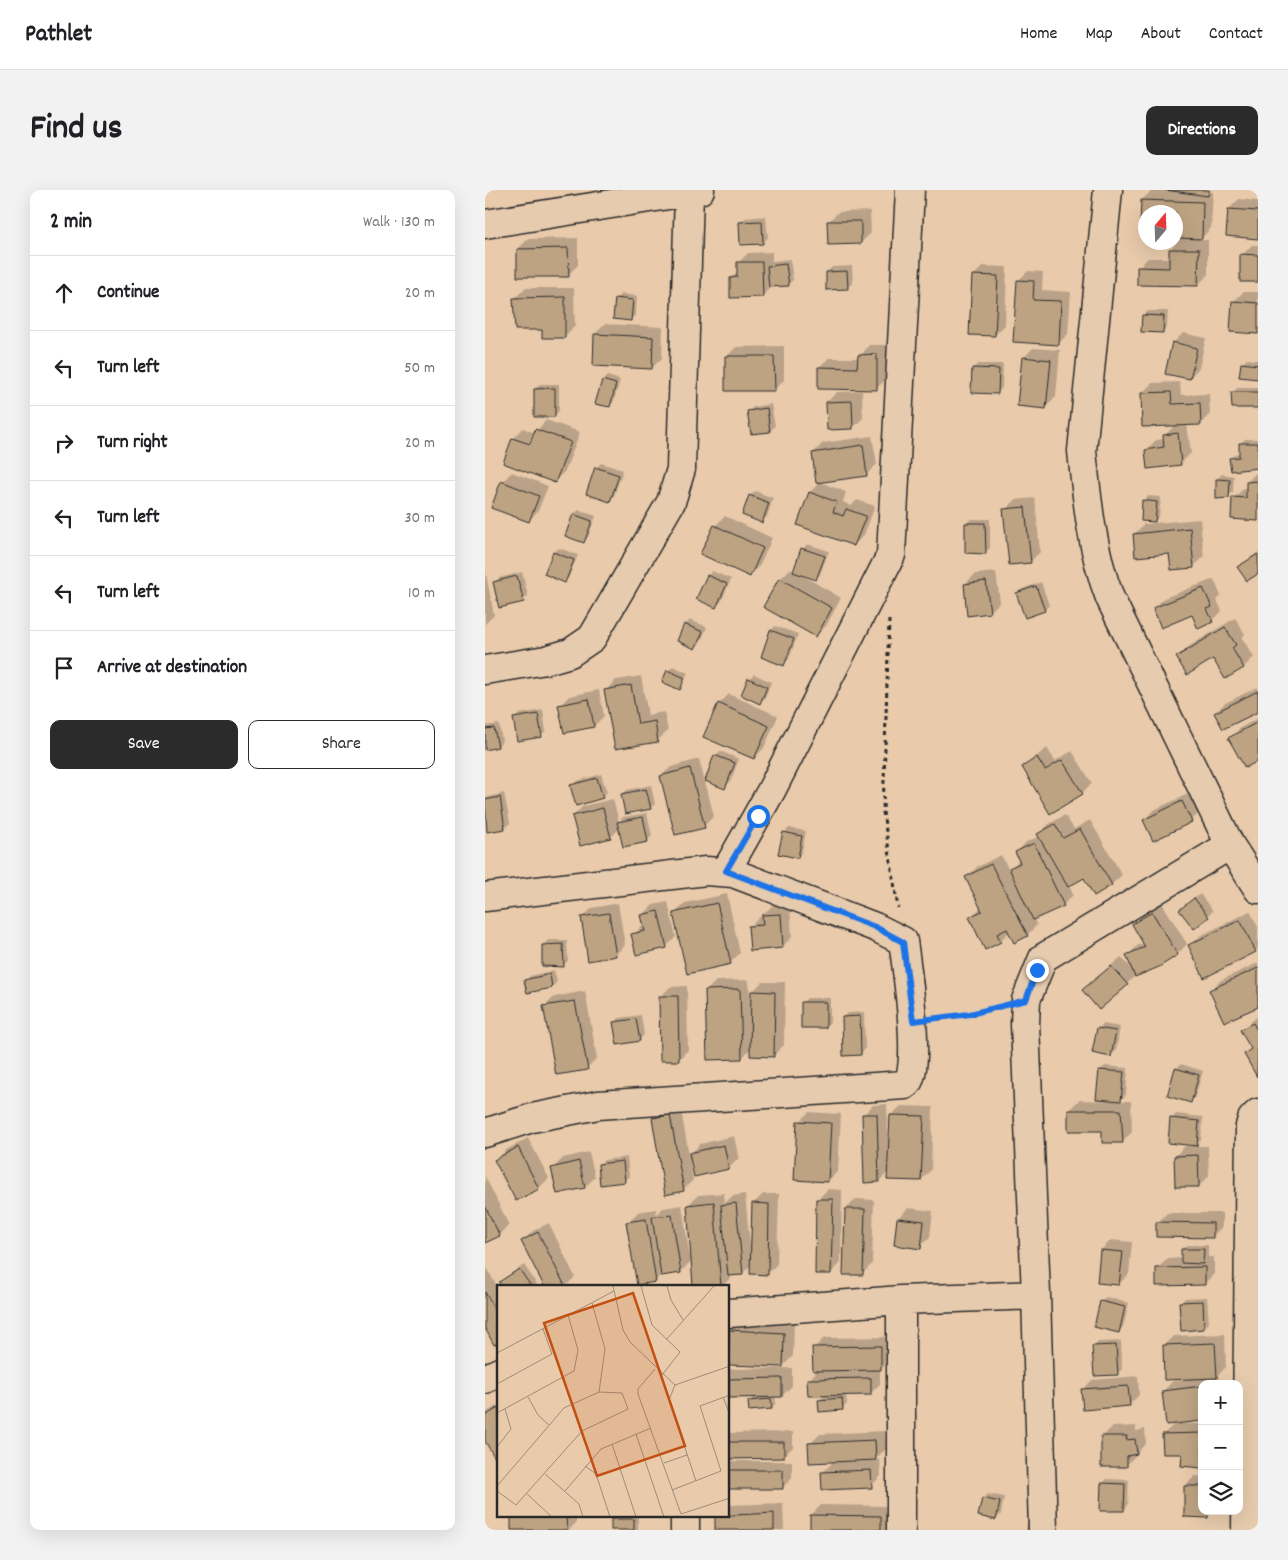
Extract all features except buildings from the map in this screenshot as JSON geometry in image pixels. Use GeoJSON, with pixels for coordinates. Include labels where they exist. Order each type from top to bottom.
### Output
{"type":"FeatureCollection","features":[{"type":"Feature","properties":{"kind":"street"},"geometry":{"type":"LineString","coordinates":[[726,871],[771,791],[891,555],[910,190]]}},
{"type":"Feature","properties":{"kind":"street"},"geometry":{"type":"LineString","coordinates":[[1108,190],[1082,451],[1083,474],[1100,569],[1110,598],[1230,845],[1258,889]]}},
{"type":"Feature","properties":{"kind":"street"},"geometry":{"type":"LineString","coordinates":[[485,224],[694,191],[681,469],[671,502],[592,638],[570,653],[546,660],[485,670]]}},
{"type":"Feature","properties":{"kind":"street"},"geometry":{"type":"LineString","coordinates":[[1043,1530],[1025,1024],[1026,1000],[1043,958],[1230,845]]}},
{"type":"Feature","properties":{"kind":"street"},"geometry":{"type":"LineString","coordinates":[[485,897],[726,871],[875,927],[903,942],[913,1021],[911,1077],[905,1084],[598,1105],[532,1118],[485,1133]]}},
{"type":"Feature","properties":{"kind":"street"},"geometry":{"type":"LineString","coordinates":[[1245,1530],[1250,1126],[1252,1119],[1258,1113]]}},
{"type":"Feature","properties":{"kind":"street"},"geometry":{"type":"LineString","coordinates":[[730,1314],[901,1300],[1036,1295]]}},
{"type":"Feature","properties":{"kind":"street"},"geometry":{"type":"LineString","coordinates":[[901,1300],[901,1530]]}},
{"type":"Feature","properties":{"kind":"street"},"geometry":{"type":"LineString","coordinates":[[485,1379],[497,1373]]}},
{"type":"Feature","properties":{"kind":"path"},"geometry":{"type":"LineString","coordinates":[[889,614],[883,812],[903,942]]}},
{"type":"Feature","properties":{"kind":"path"},"geometry":{"type":"LineString","coordinates":[[913,1021],[970,1014],[1026,1000]]}},
{"type":"Feature","properties":{"kind":"route"},"geometry":{"type":"LineString","coordinates":[[758,816],[726,871],[881,929],[903,942],[913,1021],[970,1014],[1026,1000],[1037,970]]}}]}
